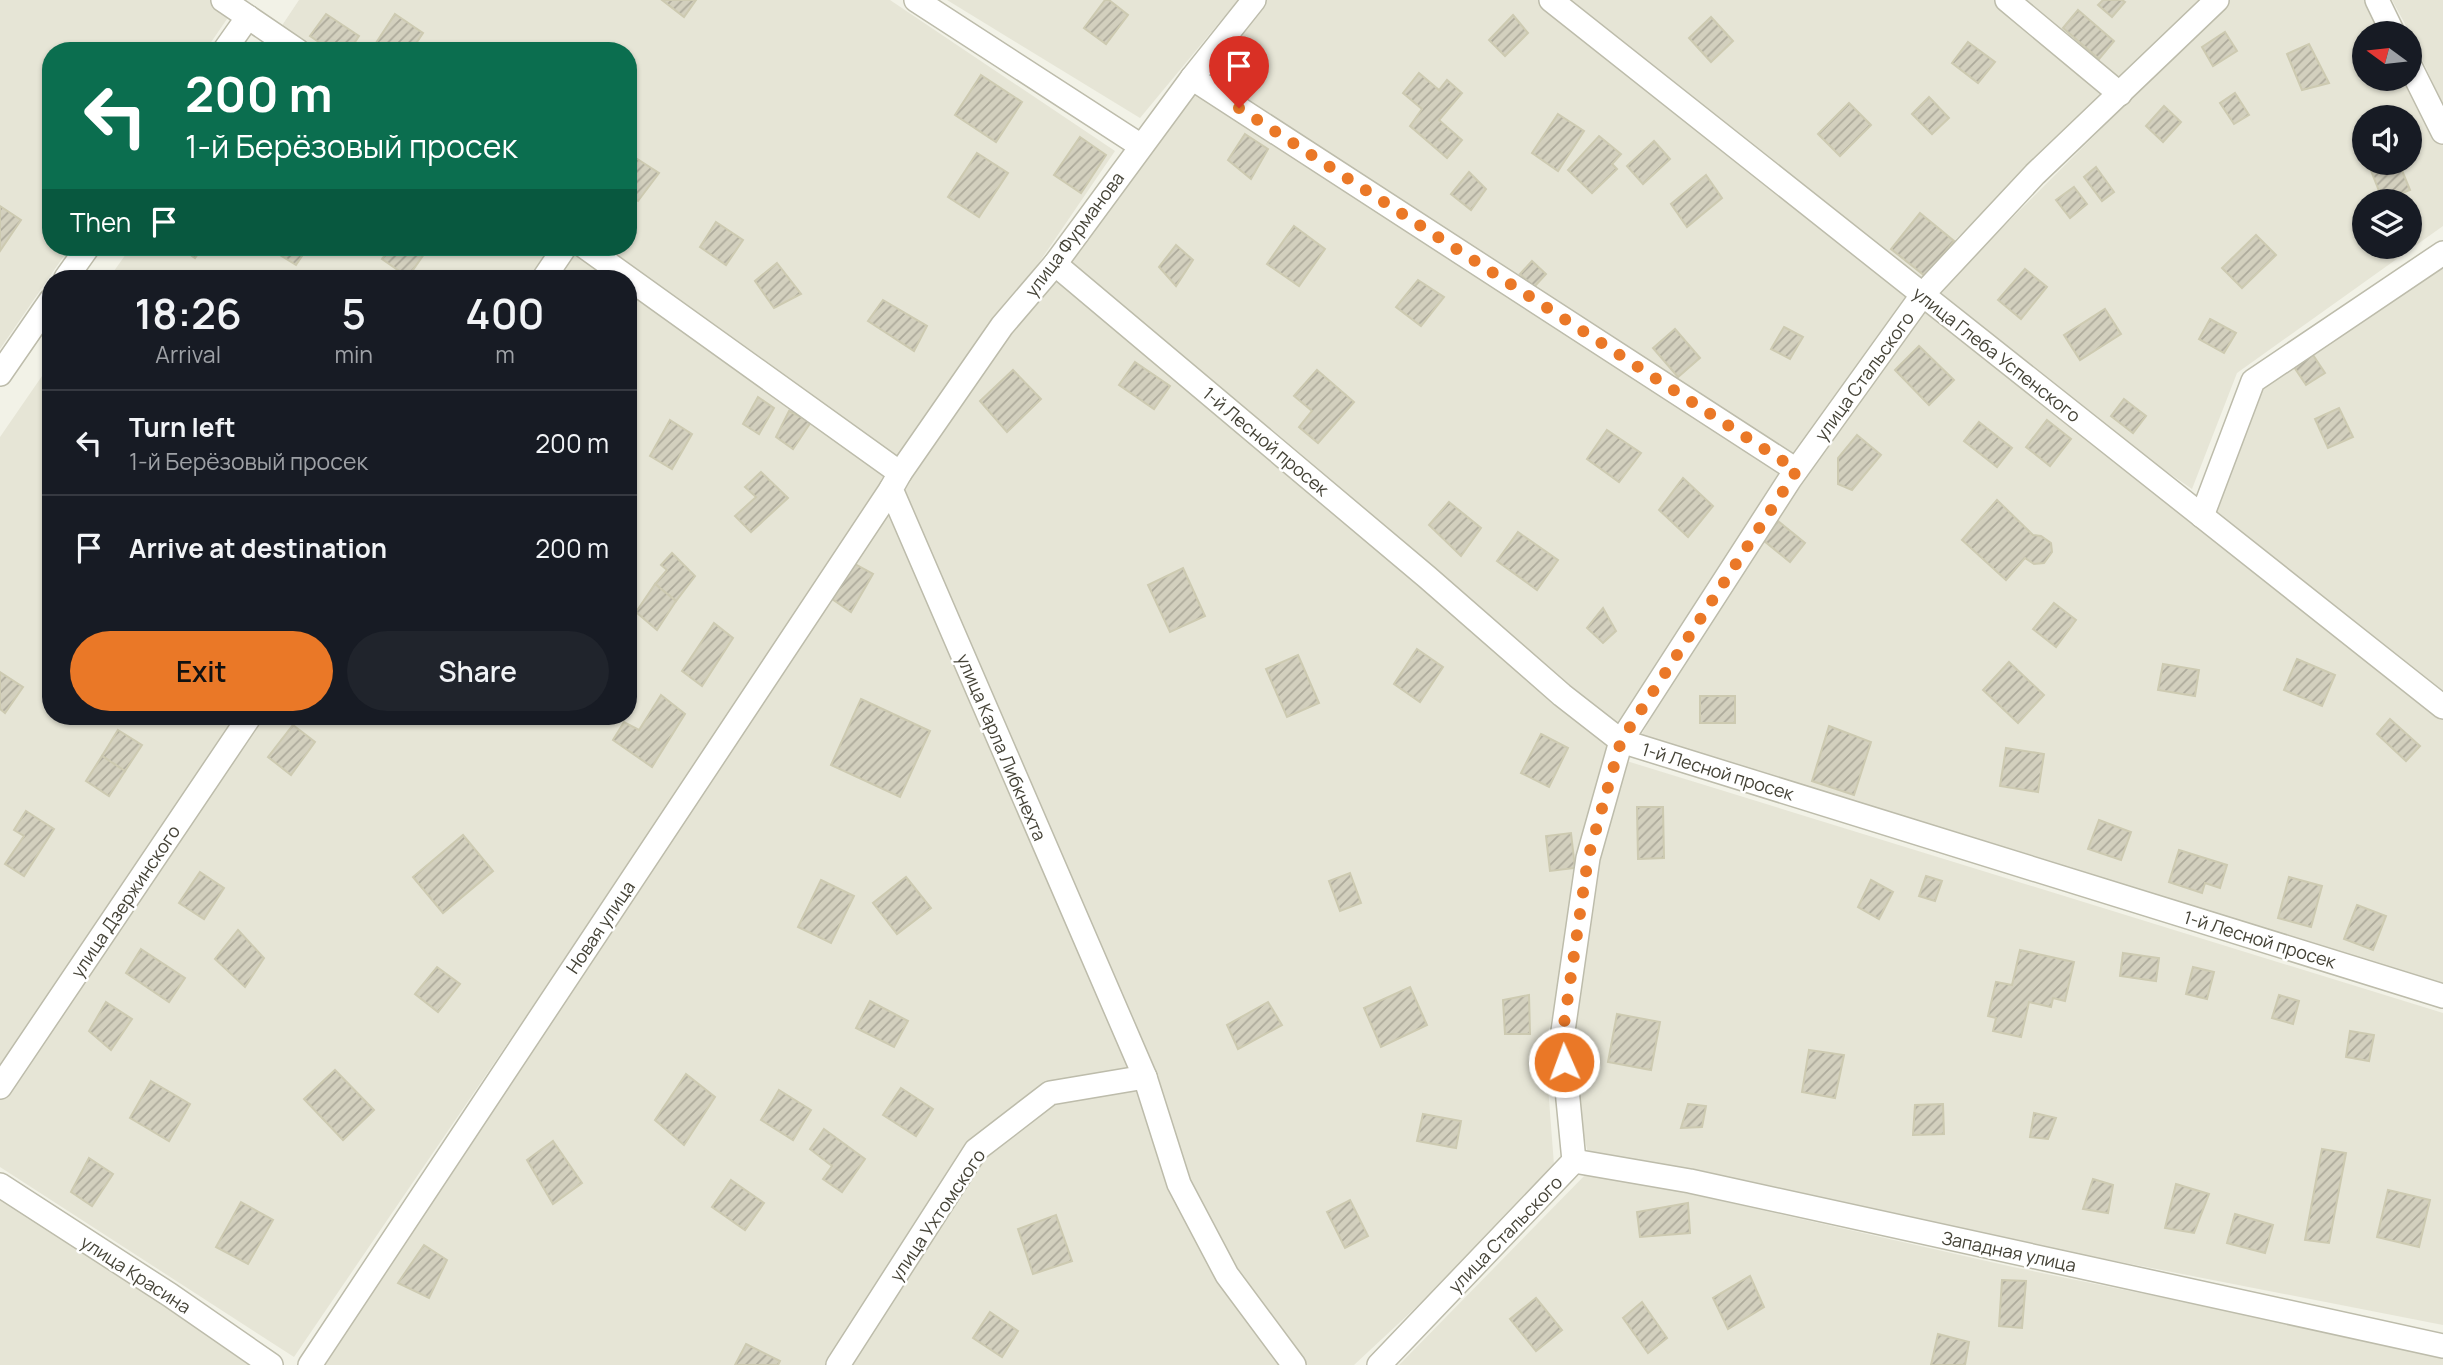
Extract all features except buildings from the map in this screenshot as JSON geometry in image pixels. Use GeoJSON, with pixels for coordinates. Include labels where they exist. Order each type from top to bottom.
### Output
{"type":"FeatureCollection","features":[{"type":"Feature","properties":{"kind":"street"},"geometry":{"type":"LineString","coordinates":[[223,0],[285,42]]}},
{"type":"Feature","properties":{"kind":"street"},"geometry":{"type":"LineString","coordinates":[[916,0],[1141,146]]}},
{"type":"Feature","properties":{"kind":"street","name":"улица Фурманова"},"geometry":{"type":"LineString","coordinates":[[896,481],[1002,326],[1055,264],[1192,78],[1254,0]]}},
{"type":"Feature","properties":{"kind":"street","name":"улица Глеба Успенского"},"geometry":{"type":"LineString","coordinates":[[1551,0],[2443,707]]}},
{"type":"Feature","properties":{"kind":"street"},"geometry":{"type":"LineString","coordinates":[[2007,0],[2120,94]]}},
{"type":"Feature","properties":{"kind":"street","name":"улица Стальского"},"geometry":{"type":"LineString","coordinates":[[1380,1365],[1574,1161],[1562,1038],[1588,858],[1621,741],[1797,470],[1923,294],[2035,174],[2217,0]]}},
{"type":"Feature","properties":{"kind":"street"},"geometry":{"type":"LineString","coordinates":[[2377,0],[2387,21]]}},
{"type":"Feature","properties":{"kind":"street"},"geometry":{"type":"LineString","coordinates":[[230,42],[248,16]]}},
{"type":"Feature","properties":{"kind":"street"},"geometry":{"type":"LineString","coordinates":[[1192,78],[1797,470]]}},
{"type":"Feature","properties":{"kind":"street"},"geometry":{"type":"LineString","coordinates":[[2422,90],[2443,132]]}},
{"type":"Feature","properties":{"kind":"street"},"geometry":{"type":"LineString","coordinates":[[2202,516],[2253,381],[2443,253]]}},
{"type":"Feature","properties":{"kind":"street"},"geometry":{"type":"LineString","coordinates":[[597,256],[616,270]]}},
{"type":"Feature","properties":{"kind":"street","name":"1-й Лесной просек"},"geometry":{"type":"LineString","coordinates":[[1055,264],[1427,577],[1562,695],[1621,741],[2443,996]]}},
{"type":"Feature","properties":{"kind":"street"},"geometry":{"type":"LineString","coordinates":[[637,286],[896,481]]}},
{"type":"Feature","properties":{"kind":"street"},"geometry":{"type":"LineString","coordinates":[[0,374],[42,313]]}},
{"type":"Feature","properties":{"kind":"street","name":"улица Карла Либкнехта"},"geometry":{"type":"LineString","coordinates":[[896,481],[1145,1077],[1179,1184],[1227,1275],[1294,1365]]}},
{"type":"Feature","properties":{"kind":"street","name":"Новая улица"},"geometry":{"type":"LineString","coordinates":[[310,1365],[896,481]]}},
{"type":"Feature","properties":{"kind":"street","name":"улица Дзержинского"},"geometry":{"type":"LineString","coordinates":[[0,1087],[244,725]]}},
{"type":"Feature","properties":{"kind":"street","name":"улица Ухтомского"},"geometry":{"type":"LineString","coordinates":[[838,1365],[975,1150],[1050,1093],[1145,1077]]}},
{"type":"Feature","properties":{"kind":"street","name":"Западная улица"},"geometry":{"type":"LineString","coordinates":[[1574,1161],[1690,1181],[2443,1346]]}},
{"type":"Feature","properties":{"kind":"street","name":"улица Красина"},"geometry":{"type":"LineString","coordinates":[[0,1185],[170,1295],[271,1365]]}},
{"type":"Feature","properties":{"kind":"shaded area"},"geometry":{"type":"Polygon","coordinates":[[[0,0],[240,0],[211,42],[42,42],[42,256],[64,256],[54,270],[42,270],[42,288],[0,349],[0,0]]]}},
{"type":"Feature","properties":{"kind":"shaded area"},"geometry":{"type":"Polygon","coordinates":[[[299,0],[890,0],[1115,151],[294,1357],[0,1167],[0,437],[42,376],[42,725],[637,725],[637,270],[115,270],[125,256],[637,256],[637,42],[271,42],[299,0]]]}},
{"type":"Feature","properties":{"kind":"shaded area"},"geometry":{"type":"Polygon","coordinates":[[[947,0],[1238,0],[1140,118],[947,0]]]}},
{"type":"Feature","properties":{"kind":"shaded area"},"geometry":{"type":"Polygon","coordinates":[[[1255,0],[2205,0],[1956,239],[1906,302],[1616,749],[1545,1047],[1555,1178],[1354,1365],[322,1365],[904,476],[1255,0]]]}},
{"type":"Feature","properties":{"kind":"shaded area"},"geometry":{"type":"Polygon","coordinates":[[[2230,0],[2368,0],[2379,21],[2352,21],[2352,91],[2415,91],[2443,146],[2443,226],[2422,241],[2422,189],[2352,189],[2352,259],[2397,259],[2237,373],[2192,489],[2128,445],[1939,291],[2230,0]]]}},
{"type":"Feature","properties":{"kind":"shaded area"},"geometry":{"type":"Polygon","coordinates":[[[2392,0],[2443,0],[2443,105],[2422,59],[2422,21],[2403,21],[2392,0]]]}},
{"type":"Feature","properties":{"kind":"shaded area"},"geometry":{"type":"Polygon","coordinates":[[[2443,267],[2443,990],[1639,739],[1816,459],[1922,308],[2213,514],[2257,382],[2443,267]]]}},
{"type":"Feature","properties":{"kind":"shaded area"},"geometry":{"type":"Polygon","coordinates":[[[1617,758],[2443,1013],[2443,1325],[1589,1158],[1562,1038],[1617,758]]]}},
{"type":"Feature","properties":{"kind":"shaded area"},"geometry":{"type":"Polygon","coordinates":[[[1589,1171],[2013,1267],[2443,1355],[2443,1365],[1399,1365],[1589,1171]]]}},
{"type":"Feature","properties":{"kind":"shaded area"},"geometry":{"type":"Polygon","coordinates":[[[0,1187],[255,1365],[0,1365],[0,1187]]]}},
{"type":"Feature","properties":{"kind":"route"},"geometry":{"type":"LineString","coordinates":[[1239,108],[1797,470],[1621,741],[1588,858],[1562,1038],[1564,1062]]}}]}
